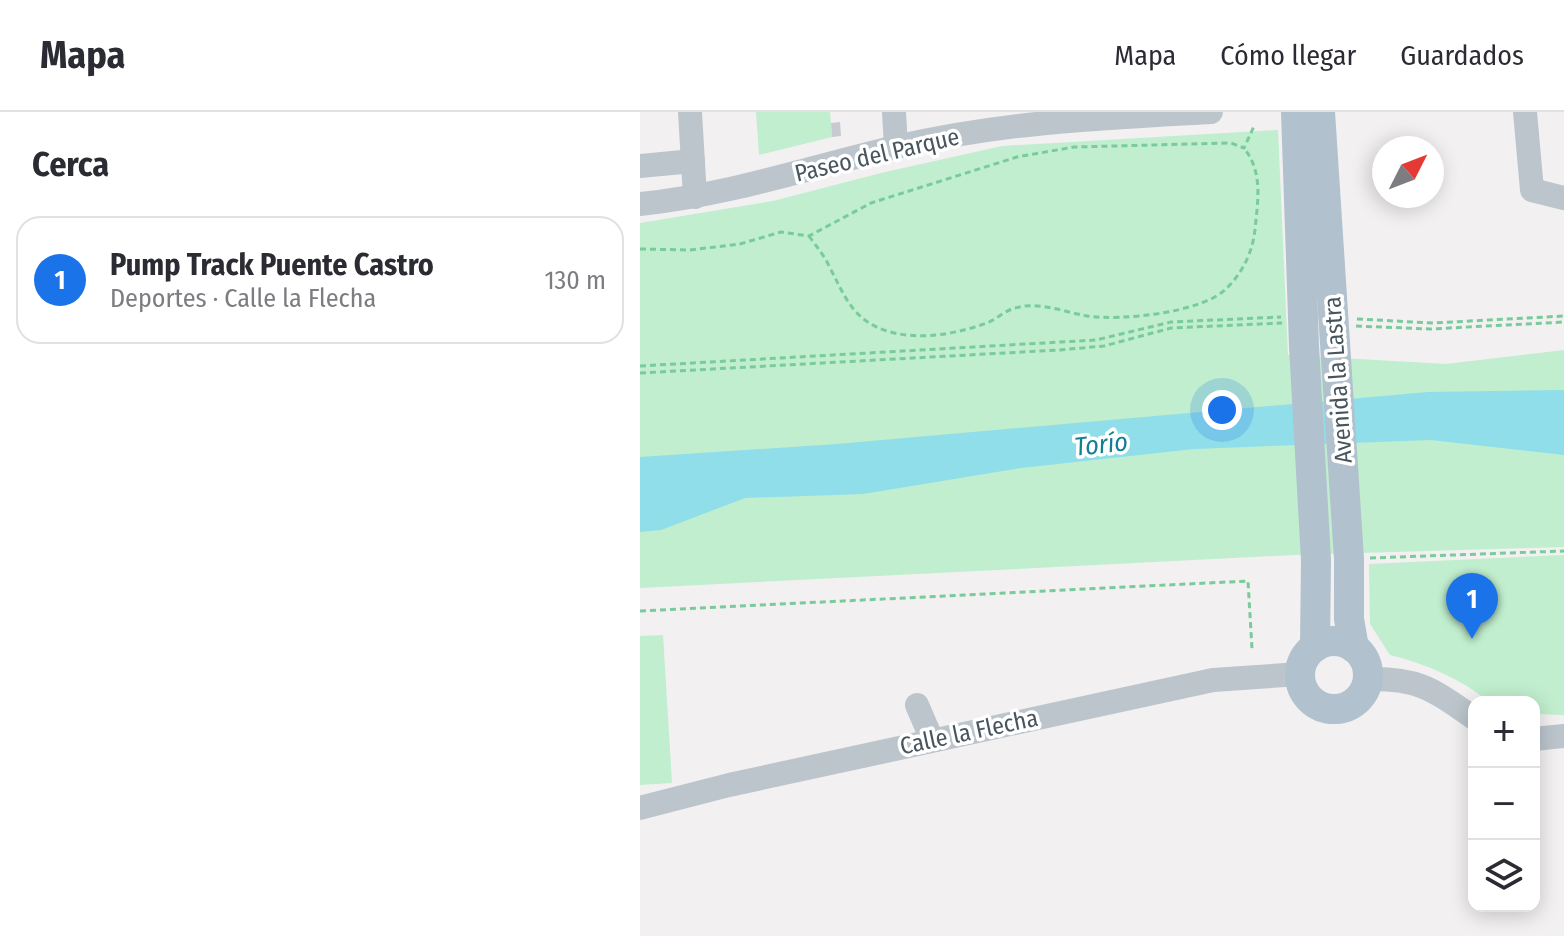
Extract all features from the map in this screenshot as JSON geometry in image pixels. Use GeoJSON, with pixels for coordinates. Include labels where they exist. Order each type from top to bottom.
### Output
{"type":"FeatureCollection","features":[{"type":"Feature","properties":{"kind":"main road","name":"Avenida la Lastra"},"geometry":{"type":"LineString","coordinates":[[1296,112],[1299,329],[1316,560],[1315,647]]}},
{"type":"Feature","properties":{"kind":"main road","name":"Avenida la Lastra"},"geometry":{"type":"LineString","coordinates":[[1320,112],[1356,559],[1349,619],[1354,648]]}},
{"type":"Feature","properties":{"kind":"main road"},"geometry":{"type":"LineString","coordinates":[[1335,641],[1354,648],[1366,662],[1368,679],[1360,698],[1344,708],[1318,705],[1310,699],[1301,683],[1302,663],[1315,647],[1335,641]]}},
{"type":"Feature","properties":{"kind":"street"},"geometry":{"type":"LineString","coordinates":[[690,112],[695,197]]}},
{"type":"Feature","properties":{"kind":"street"},"geometry":{"type":"LineString","coordinates":[[894,112],[896,147]]}},
{"type":"Feature","properties":{"kind":"street","name":"Paseo del Parque"},"geometry":{"type":"LineString","coordinates":[[640,204],[695,197],[896,147],[1006,125],[1087,116],[1211,112]]}},
{"type":"Feature","properties":{"kind":"street"},"geometry":{"type":"LineString","coordinates":[[1525,112],[1532,190],[1564,198]]}},
{"type":"Feature","properties":{"kind":"street"},"geometry":{"type":"LineString","coordinates":[[640,166],[693,161]]}},
{"type":"Feature","properties":{"kind":"street","name":"Calle la Flecha"},"geometry":{"type":"LineString","coordinates":[[640,808],[729,785],[1213,680],[1300,674]]}},
{"type":"Feature","properties":{"kind":"street"},"geometry":{"type":"LineString","coordinates":[[1368,679],[1395,679],[1422,685],[1468,713]]}},
{"type":"Feature","properties":{"kind":"street"},"geometry":{"type":"LineString","coordinates":[[917,705],[932,740]]}},
{"type":"Feature","properties":{"kind":"street"},"geometry":{"type":"LineString","coordinates":[[1540,738],[1564,736]]}},
{"type":"Feature","properties":{"kind":"path"},"geometry":{"type":"LineString","coordinates":[[1244,148],[1255,124]]}},
{"type":"Feature","properties":{"kind":"path"},"geometry":{"type":"LineString","coordinates":[[640,249],[690,250],[740,244],[781,232],[809,236],[871,203],[1017,157],[1074,147],[1231,143],[1244,148],[1253,160],[1259,181],[1254,240],[1245,264],[1226,290],[1201,303],[1123,317],[1040,306],[1015,308],[990,321],[955,332],[922,335],[888,331],[858,317],[809,236]]}},
{"type":"Feature","properties":{"kind":"path"},"geometry":{"type":"LineString","coordinates":[[1339,328],[1564,316]]}},
{"type":"Feature","properties":{"kind":"path"},"geometry":{"type":"LineString","coordinates":[[640,366],[1096,340],[1171,322],[1271,317],[1299,329]]}},
{"type":"Feature","properties":{"kind":"path"},"geometry":{"type":"LineString","coordinates":[[1339,328],[1430,329],[1564,322]]}},
{"type":"Feature","properties":{"kind":"path"},"geometry":{"type":"LineString","coordinates":[[640,373],[1059,350],[1104,346],[1171,328],[1299,329]]}},
{"type":"Feature","properties":{"kind":"path"},"geometry":{"type":"LineString","coordinates":[[1356,559],[1564,551]]}},
{"type":"Feature","properties":{"kind":"path"},"geometry":{"type":"LineString","coordinates":[[640,611],[1248,581],[1252,649]]}},
{"type":"Feature","properties":{"kind":"green space"},"geometry":{"type":"Polygon","coordinates":[[[756,112],[830,112],[832,137],[759,155],[756,112]]]}},
{"type":"Feature","properties":{"kind":"green space"},"geometry":{"type":"Polygon","coordinates":[[[1278,130],[1288,355],[1446,364],[1564,350],[1564,547],[1293,555],[640,588],[640,223],[773,201],[1002,146],[1278,130]]]}},
{"type":"Feature","properties":{"kind":"green space"},"geometry":{"type":"Polygon","coordinates":[[[1564,555],[1564,715],[1540,714],[1540,696],[1480,696],[1442,673],[1390,655],[1370,624],[1369,564],[1564,555]]]}},
{"type":"Feature","properties":{"kind":"green space"},"geometry":{"type":"Polygon","coordinates":[[[663,635],[672,783],[640,785],[640,636],[663,635]]]}},
{"type":"Feature","properties":{"kind":"water","name":"Torío"},"geometry":{"type":"Polygon","coordinates":[[[1564,390],[1564,455],[1431,440],[1194,449],[1021,468],[863,494],[745,498],[661,530],[640,532],[640,457],[837,444],[1428,392],[1564,390]]]}},
{"type":"Feature","properties":{"kind":"building"},"geometry":{"type":"Polygon","coordinates":[[[840,122],[841,136],[832,137],[831,123],[840,122]]]}},
{"type":"Feature","properties":{"kind":"place","name":"Pump Track Puente Castro"},"geometry":{"type":"Point","coordinates":[1472,639]}}]}
